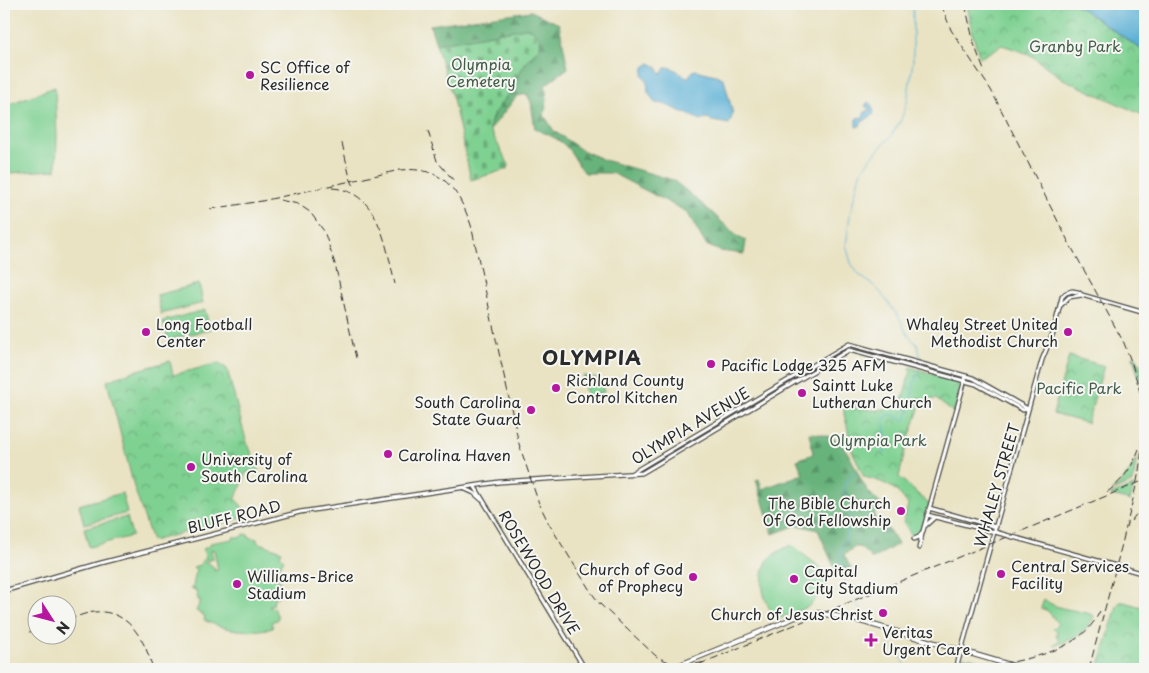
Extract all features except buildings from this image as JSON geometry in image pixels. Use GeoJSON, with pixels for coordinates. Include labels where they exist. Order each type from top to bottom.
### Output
{"type":"FeatureCollection","features":[{"type":"Feature","properties":{"kind":"main road","name":"WHALEY STREET"},"geometry":{"type":"LineString","coordinates":[[956,669],[1042,360],[1060,307],[1067,298],[1082,295],[1145,312]]}},
{"type":"Feature","properties":{"kind":"main road","name":"OLYMPIA AVENUE"},"geometry":{"type":"LineString","coordinates":[[630,475],[846,345],[851,344],[973,378],[1024,405],[1028,409]]}},
{"type":"Feature","properties":{"kind":"main road","name":"OLYMPIA AVENUE"},"geometry":{"type":"LineString","coordinates":[[630,475],[643,472],[845,351],[854,350],[972,383],[1023,410],[1028,409]]}},
{"type":"Feature","properties":{"kind":"main road"},"geometry":{"type":"LineString","coordinates":[[919,548],[966,376]]}},
{"type":"Feature","properties":{"kind":"main road","name":"BLUFF ROAD"},"geometry":{"type":"LineString","coordinates":[[4,591],[86,567],[300,512],[534,478],[630,475]]}},
{"type":"Feature","properties":{"kind":"main road","name":"ROSEWOOD DRIVE"},"geometry":{"type":"LineString","coordinates":[[475,486],[585,669]]}},
{"type":"Feature","properties":{"kind":"main road"},"geometry":{"type":"LineString","coordinates":[[459,489],[471,491],[484,502]]}},
{"type":"Feature","properties":{"kind":"main road"},"geometry":{"type":"LineString","coordinates":[[929,508],[996,527]]}},
{"type":"Feature","properties":{"kind":"main road"},"geometry":{"type":"LineString","coordinates":[[927,514],[1145,574]]}},
{"type":"Feature","properties":{"kind":"main road"},"geometry":{"type":"LineString","coordinates":[[914,539],[919,538],[923,530],[936,517]]}},
{"type":"Feature","properties":{"kind":"main road"},"geometry":{"type":"LineString","coordinates":[[670,669],[796,617],[818,613],[853,619],[1024,669]]}},
{"type":"Feature","properties":{"kind":"green space","name":"Granby Park"},"geometry":{"type":"Polygon","coordinates":[[[967,4],[1075,4],[1145,52],[1145,116],[1063,79],[1029,54],[1002,45],[980,58],[972,33],[967,4]]]}},
{"type":"Feature","properties":{"kind":"green space"},"geometry":{"type":"Polygon","coordinates":[[[531,11],[559,24],[568,68],[545,85],[547,100],[544,115],[554,131],[580,149],[604,160],[673,180],[738,237],[746,241],[744,254],[720,251],[706,245],[687,212],[612,173],[585,173],[566,146],[554,137],[535,129],[531,102],[527,94],[517,96],[490,130],[494,114],[525,65],[537,51],[526,28],[436,44],[430,25],[531,11]]]}},
{"type":"Feature","properties":{"kind":"green space","name":"Olympia Cemetery"},"geometry":{"type":"Polygon","coordinates":[[[526,28],[532,30],[540,37],[540,46],[524,64],[490,124],[490,130],[509,165],[507,169],[471,180],[453,99],[436,44],[526,28]]]}},
{"type":"Feature","properties":{"kind":"green space"},"geometry":{"type":"Polygon","coordinates":[[[55,87],[56,170],[4,174],[4,106],[55,87]]]}},
{"type":"Feature","properties":{"kind":"green space"},"geometry":{"type":"Polygon","coordinates":[[[199,284],[203,303],[161,314],[157,295],[199,284]]]}},
{"type":"Feature","properties":{"kind":"green space"},"geometry":{"type":"Polygon","coordinates":[[[205,310],[210,329],[168,340],[163,321],[205,310]]]}},
{"type":"Feature","properties":{"kind":"green space","name":"Pacific Park"},"geometry":{"type":"Polygon","coordinates":[[[1069,356],[1104,366],[1087,423],[1053,414],[1069,356]]]}},
{"type":"Feature","properties":{"kind":"green space"},"geometry":{"type":"Polygon","coordinates":[[[1133,356],[1136,357],[1145,370],[1145,403],[1133,356]]]}},
{"type":"Feature","properties":{"kind":"green space"},"geometry":{"type":"Polygon","coordinates":[[[170,361],[173,375],[219,363],[227,369],[246,440],[259,470],[245,473],[237,495],[236,499],[247,513],[245,517],[152,541],[134,487],[107,381],[170,361]]]}},
{"type":"Feature","properties":{"kind":"green space","name":"Olympia Park"},"geometry":{"type":"Polygon","coordinates":[[[910,367],[962,383],[954,413],[936,399],[921,400],[918,404],[919,409],[906,447],[899,477],[930,505],[921,530],[914,539],[903,522],[908,505],[899,493],[889,486],[864,477],[849,443],[844,414],[844,402],[875,410],[889,408],[897,404],[903,398],[911,372],[909,370],[910,367]]]}},
{"type":"Feature","properties":{"kind":"green space"},"geometry":{"type":"Polygon","coordinates":[[[583,376],[598,378],[604,392],[589,396],[586,394],[583,376]]]}},
{"type":"Feature","properties":{"kind":"green space"},"geometry":{"type":"Polygon","coordinates":[[[809,433],[822,434],[832,438],[845,449],[866,488],[882,505],[874,514],[876,521],[889,530],[898,544],[872,559],[860,547],[854,547],[844,555],[851,568],[838,576],[818,530],[797,525],[773,534],[756,480],[759,479],[762,489],[803,474],[797,460],[813,454],[809,433]]]}},
{"type":"Feature","properties":{"kind":"green space"},"geometry":{"type":"Polygon","coordinates":[[[1137,457],[1133,482],[1112,491],[1127,476],[1137,457]]]}},
{"type":"Feature","properties":{"kind":"green space"},"geometry":{"type":"Polygon","coordinates":[[[1134,486],[1130,501],[1110,495],[1134,486]]]}},
{"type":"Feature","properties":{"kind":"green space"},"geometry":{"type":"Polygon","coordinates":[[[122,493],[127,513],[84,524],[79,505],[122,493]]]}},
{"type":"Feature","properties":{"kind":"green space"},"geometry":{"type":"Polygon","coordinates":[[[127,517],[132,536],[89,547],[84,528],[127,517]]]}},
{"type":"Feature","properties":{"kind":"green space","name":"Williams-Brice Stadium"},"geometry":{"type":"Polygon","coordinates":[[[244,534],[257,539],[257,542],[282,551],[280,555],[284,559],[279,568],[276,569],[272,565],[264,575],[269,577],[270,573],[277,574],[276,580],[280,578],[278,597],[275,594],[273,605],[271,604],[269,607],[274,608],[278,617],[277,620],[271,622],[273,628],[246,631],[229,629],[204,620],[205,616],[196,611],[201,600],[198,600],[196,590],[190,589],[193,587],[196,570],[193,567],[200,565],[203,559],[215,568],[214,571],[218,570],[214,550],[211,550],[213,559],[208,561],[203,549],[211,545],[210,543],[233,539],[233,537],[241,537],[244,534]]]}},
{"type":"Feature","properties":{"kind":"green space","name":"Capital City Stadium"},"geometry":{"type":"Polygon","coordinates":[[[791,545],[825,571],[826,589],[808,607],[779,619],[769,608],[763,592],[763,575],[768,560],[791,545]]]}},
{"type":"Feature","properties":{"kind":"green space"},"geometry":{"type":"Polygon","coordinates":[[[1044,599],[1055,606],[1087,613],[1094,617],[1077,636],[1053,646],[1059,640],[1056,635],[1058,631],[1053,629],[1058,624],[1048,611],[1041,608],[1044,599]]]}},
{"type":"Feature","properties":{"kind":"green space"},"geometry":{"type":"Polygon","coordinates":[[[1120,602],[1145,608],[1145,662],[1143,669],[1098,669],[1117,606],[1120,602]]]}},
{"type":"Feature","properties":{"kind":"green space"},"geometry":{"type":"Polygon","coordinates":[[[963,657],[991,664],[974,669],[958,669],[963,657]]]}},
{"type":"Feature","properties":{"kind":"water"},"geometry":{"type":"Polygon","coordinates":[[[1075,4],[1145,4],[1145,52],[1075,4]]]}},
{"type":"Feature","properties":{"kind":"water"},"geometry":{"type":"Polygon","coordinates":[[[650,63],[656,66],[661,74],[666,67],[669,67],[687,78],[696,70],[724,79],[733,114],[729,124],[712,121],[708,118],[701,120],[664,104],[655,103],[648,92],[647,80],[643,75],[644,67],[650,63]]]}},
{"type":"Feature","properties":{"kind":"water"},"geometry":{"type":"Polygon","coordinates":[[[868,102],[871,104],[874,112],[873,115],[856,127],[856,119],[862,118],[865,112],[870,110],[865,106],[868,102]]]}},
{"type":"Feature","properties":{"kind":"waterway"},"geometry":{"type":"LineString","coordinates":[[913,4],[913,61],[907,103],[900,122],[890,137],[860,173],[850,215],[846,245],[851,263],[859,275],[877,288],[899,317],[906,332],[918,346],[921,359]]}},
{"type":"Feature","properties":{"kind":"waterway"},"geometry":{"type":"LineString","coordinates":[[881,457],[887,447],[884,418],[890,414],[904,420],[907,418],[914,383],[920,372]]}},
{"type":"Feature","properties":{"kind":"waterway"},"geometry":{"type":"LineString","coordinates":[[843,573],[840,549],[845,542],[852,509],[849,501],[844,496],[844,488],[848,479],[855,472]]}},
{"type":"Feature","properties":{"kind":"waterway"},"geometry":{"type":"LineString","coordinates":[[845,579],[845,588],[867,617]]}},
{"type":"Feature","properties":{"kind":"waterway"},"geometry":{"type":"LineString","coordinates":[[888,644],[900,654],[907,669]]}},
{"type":"Feature","properties":{"kind":"railway"},"geometry":{"type":"LineString","coordinates":[[941,4],[951,30],[991,90],[1067,239],[1124,343],[1145,409]]}},
{"type":"Feature","properties":{"kind":"railway"},"geometry":{"type":"LineString","coordinates":[[965,4],[974,44],[985,73]]}},
{"type":"Feature","properties":{"kind":"railway"},"geometry":{"type":"LineString","coordinates":[[428,131],[437,161],[455,182]]}},
{"type":"Feature","properties":{"kind":"railway"},"geometry":{"type":"LineString","coordinates":[[342,143],[350,178],[354,186]]}},
{"type":"Feature","properties":{"kind":"railway"},"geometry":{"type":"LineString","coordinates":[[210,209],[262,201],[400,170],[427,172],[447,182],[460,201],[471,225],[519,444],[538,501],[549,524],[600,604],[656,656],[668,662],[681,664],[706,662]]}},
{"type":"Feature","properties":{"kind":"railway"},"geometry":{"type":"LineString","coordinates":[[332,188],[348,191],[361,199],[371,210],[384,238],[395,284]]}},
{"type":"Feature","properties":{"kind":"railway"},"geometry":{"type":"LineString","coordinates":[[280,200],[298,204],[310,212],[324,231],[335,264],[356,358]]}},
{"type":"Feature","properties":{"kind":"railway"},"geometry":{"type":"LineString","coordinates":[[1089,669],[1135,490],[1142,439],[1140,401]]}},
{"type":"Feature","properties":{"kind":"railway"},"geometry":{"type":"LineString","coordinates":[[1107,492],[1126,473],[1139,449]]}},
{"type":"Feature","properties":{"kind":"railway"},"geometry":{"type":"LineString","coordinates":[[700,664],[1145,480]]}},
{"type":"Feature","properties":{"kind":"railway"},"geometry":{"type":"LineString","coordinates":[[1131,521],[1145,503]]}},
{"type":"Feature","properties":{"kind":"railway"},"geometry":{"type":"LineString","coordinates":[[979,669],[1030,658],[1064,646],[1079,637],[1091,626],[1100,611]]}},
{"type":"Feature","properties":{"kind":"railway"},"geometry":{"type":"LineString","coordinates":[[78,616],[94,612],[106,612],[126,621],[140,637],[153,669]]}},
{"type":"Feature","properties":{"kind":"place","name":"SC Office of Resilience"},"geometry":{"type":"Point","coordinates":[250,75]}},
{"type":"Feature","properties":{"kind":"place","name":"Long Football Center"},"geometry":{"type":"Point","coordinates":[146,332]}},
{"type":"Feature","properties":{"kind":"place","name":"Whaley Street United Methodist Church"},"geometry":{"type":"Point","coordinates":[1068,332]}},
{"type":"Feature","properties":{"kind":"place","name":"Pacific Lodge 325 AFM"},"geometry":{"type":"Point","coordinates":[711,364]}},
{"type":"Feature","properties":{"kind":"place","name":"Richland County Control Kitchen"},"geometry":{"type":"Point","coordinates":[556,388]}},
{"type":"Feature","properties":{"kind":"place","name":"Saintt Luke Lutheran Church"},"geometry":{"type":"Point","coordinates":[802,393]}},
{"type":"Feature","properties":{"kind":"place","name":"South Carolina State Guard"},"geometry":{"type":"Point","coordinates":[531,410]}},
{"type":"Feature","properties":{"kind":"place","name":"Carolina Haven"},"geometry":{"type":"Point","coordinates":[388,454]}},
{"type":"Feature","properties":{"kind":"place","name":"University of South Carolina"},"geometry":{"type":"Point","coordinates":[191,467]}},
{"type":"Feature","properties":{"kind":"place","name":"The Bible Church Of God Fellowship"},"geometry":{"type":"Point","coordinates":[901,511]}},
{"type":"Feature","properties":{"kind":"place","name":"Central Services Facility"},"geometry":{"type":"Point","coordinates":[1001,574]}},
{"type":"Feature","properties":{"kind":"place","name":"Church of God of Prophecy"},"geometry":{"type":"Point","coordinates":[693,577]}},
{"type":"Feature","properties":{"kind":"place","name":"Capital City Stadium"},"geometry":{"type":"Point","coordinates":[794,579]}},
{"type":"Feature","properties":{"kind":"place","name":"Williams-Brice Stadium"},"geometry":{"type":"Point","coordinates":[237,584]}},
{"type":"Feature","properties":{"kind":"place","name":"Church of Jesus Christ"},"geometry":{"type":"Point","coordinates":[883,613]}},
{"type":"Feature","properties":{"kind":"place","name":"Veritas Urgent Care"},"geometry":{"type":"Point","coordinates":[871,640]}},
{"type":"Feature","properties":{"kind":"district","name":"OLYMPIA"},"geometry":{"type":"Point","coordinates":[592,357]}}]}
